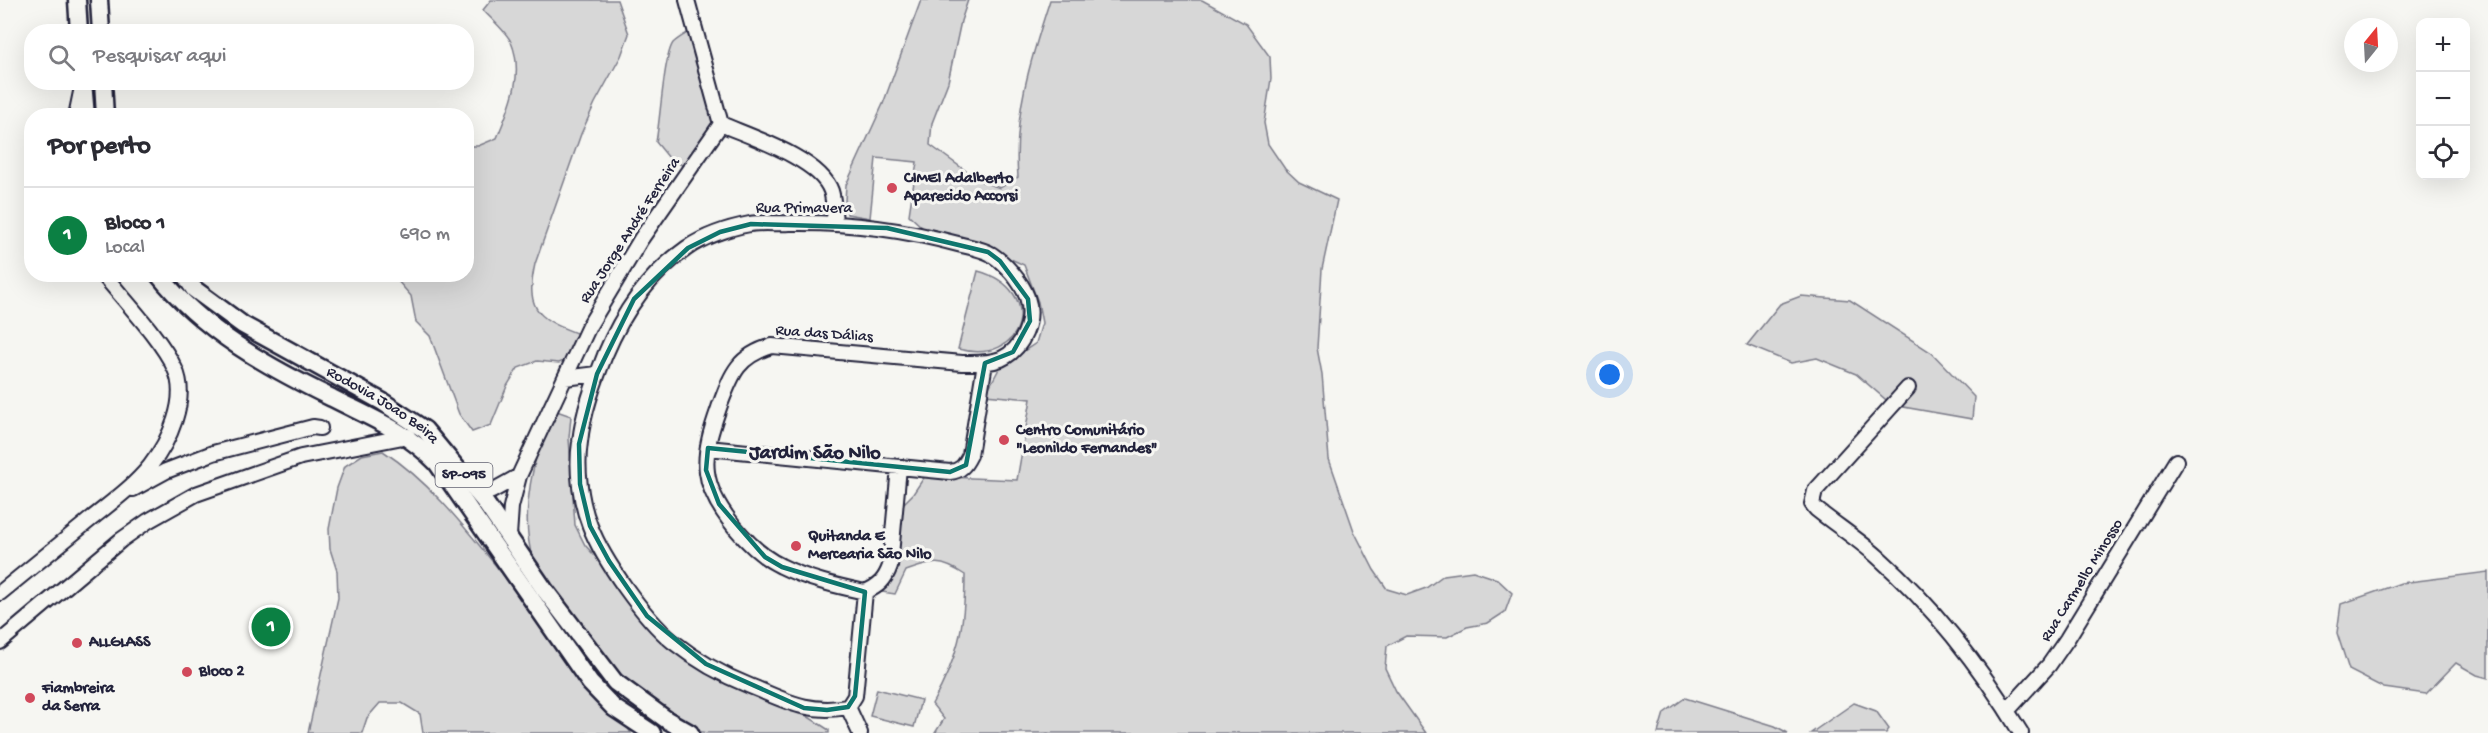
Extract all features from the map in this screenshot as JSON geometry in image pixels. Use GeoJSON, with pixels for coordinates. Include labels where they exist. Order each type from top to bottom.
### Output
{"type":"FeatureCollection","features":[{"type":"Feature","properties":{"kind":"main road"},"geometry":{"type":"LineString","coordinates":[[77,0],[79,24]]}},
{"type":"Feature","properties":{"kind":"main road"},"geometry":{"type":"LineString","coordinates":[[99,0],[100,24]]}},
{"type":"Feature","properties":{"kind":"main road"},"geometry":{"type":"LineString","coordinates":[[84,90],[85,108]]}},
{"type":"Feature","properties":{"kind":"main road"},"geometry":{"type":"LineString","coordinates":[[103,90],[105,108]]}},
{"type":"Feature","properties":{"kind":"main road","name":"Rodovia João Beira"},"geometry":{"type":"LineString","coordinates":[[164,282],[174,294],[218,334],[268,365],[408,436],[437,463],[590,683],[614,708],[652,733]]}},
{"type":"Feature","properties":{"kind":"main road","name":"Rodovia João Beira"},"geometry":{"type":"LineString","coordinates":[[189,282],[194,289],[243,325],[383,402],[425,430],[479,494],[544,589],[615,682],[667,720],[690,733]]}},
{"type":"Feature","properties":{"kind":"street"},"geometry":{"type":"LineString","coordinates":[[687,0],[721,124],[805,161],[820,172],[831,190],[835,223]]}},
{"type":"Feature","properties":{"kind":"street"},"geometry":{"type":"LineString","coordinates":[[78,108],[82,90]]}},
{"type":"Feature","properties":{"kind":"street","name":"Rua Jorge André Ferreira"},"geometry":{"type":"LineString","coordinates":[[509,536],[511,507],[519,476],[589,326],[641,239],[721,124]]}},
{"type":"Feature","properties":{"kind":"street","name":"Rua Primavera"},"geometry":{"type":"LineString","coordinates":[[848,707],[827,710],[804,708],[731,678],[670,640],[647,616],[609,561],[590,526],[580,484],[579,444],[584,414],[597,374],[620,323],[634,299],[655,276],[688,248],[720,232],[751,224],[835,223],[887,228],[988,252],[1000,261],[1020,283],[1028,299],[1030,321],[1023,340],[1013,352],[985,363]]}},
{"type":"Feature","properties":{"kind":"street"},"geometry":{"type":"LineString","coordinates":[[0,593],[117,498],[150,467],[165,444],[175,418],[180,391],[176,370],[166,352],[109,282]]}},
{"type":"Feature","properties":{"kind":"street","name":"Rua das Dálias"},"geometry":{"type":"LineString","coordinates":[[865,592],[837,586],[782,567],[765,557],[750,543],[719,504],[709,483],[706,470],[713,423],[730,380],[738,366],[753,352],[772,346],[985,363]]}},
{"type":"Feature","properties":{"kind":"street"},"geometry":{"type":"LineString","coordinates":[[708,448],[958,471],[966,465],[970,455],[985,363]]}},
{"type":"Feature","properties":{"kind":"street"},"geometry":{"type":"LineString","coordinates":[[565,378],[597,374]]}},
{"type":"Feature","properties":{"kind":"street"},"geometry":{"type":"LineString","coordinates":[[1908,388],[1815,491],[1812,504],[1876,555],[1947,629],[2021,733]]}},
{"type":"Feature","properties":{"kind":"street"},"geometry":{"type":"LineString","coordinates":[[117,498],[166,471],[213,453],[313,427],[320,428]]}},
{"type":"Feature","properties":{"kind":"street"},"geometry":{"type":"LineString","coordinates":[[0,642],[121,540],[148,521],[196,494],[301,457],[408,436]]}},
{"type":"Feature","properties":{"kind":"street","name":"Rua Carmello Minosso"},"geometry":{"type":"LineString","coordinates":[[2007,711],[2049,665],[2067,639],[2176,461]]}},
{"type":"Feature","properties":{"kind":"street"},"geometry":{"type":"LineString","coordinates":[[860,733],[848,707],[855,696],[865,592],[877,586],[885,578],[890,566],[899,467]]}},
{"type":"Feature","properties":{"kind":"street"},"geometry":{"type":"LineString","coordinates":[[479,494],[492,491],[519,476]]}},
{"type":"Feature","properties":{"kind":"highlighted area"},"geometry":{"type":"Polygon","coordinates":[[[751,224],[887,228],[988,252],[1000,261],[1028,299],[1030,321],[1013,352],[985,363],[966,465],[950,472],[708,448],[706,470],[719,504],[765,557],[782,567],[865,592],[855,696],[848,707],[827,710],[804,708],[706,664],[647,616],[609,561],[590,526],[580,484],[579,444],[597,374],[634,299],[688,248],[720,232],[751,224]]]}},
{"type":"Feature","properties":{"kind":"shaded area"},"geometry":{"type":"Polygon","coordinates":[[[491,0],[617,0],[629,34],[621,56],[581,134],[535,264],[532,281],[534,304],[539,312],[557,325],[584,336],[578,355],[559,363],[537,361],[518,368],[507,386],[491,425],[472,432],[459,414],[430,336],[416,322],[411,296],[399,282],[474,282],[474,146],[497,138],[516,79],[515,54],[511,42],[483,10],[491,0]]]}},
{"type":"Feature","properties":{"kind":"shaded area"},"geometry":{"type":"Polygon","coordinates":[[[921,0],[968,0],[961,21],[948,82],[932,123],[930,145],[980,181],[1000,188],[1018,177],[1018,131],[1021,109],[1030,65],[1050,0],[1202,0],[1246,24],[1270,57],[1271,79],[1264,123],[1268,144],[1285,169],[1299,182],[1337,200],[1322,269],[1317,348],[1322,374],[1329,459],[1354,531],[1374,570],[1387,589],[1407,595],[1426,588],[1444,575],[1473,571],[1497,579],[1512,593],[1505,612],[1488,623],[1467,627],[1447,637],[1406,636],[1387,646],[1385,668],[1396,691],[1426,733],[935,733],[944,719],[932,704],[948,672],[958,642],[965,575],[943,564],[923,565],[906,571],[895,594],[875,591],[894,572],[900,507],[913,494],[925,476],[1017,480],[1031,399],[985,395],[1000,367],[1036,343],[1042,323],[1038,302],[1024,265],[1002,255],[923,228],[909,215],[917,162],[876,158],[870,218],[847,214],[846,185],[883,104],[921,0]]]}},
{"type":"Feature","properties":{"kind":"shaded area"},"geometry":{"type":"Polygon","coordinates":[[[689,32],[714,110],[711,130],[687,168],[669,158],[656,142],[670,50],[673,43],[689,32]]]}},
{"type":"Feature","properties":{"kind":"shaded area"},"geometry":{"type":"Polygon","coordinates":[[[978,271],[1000,281],[1013,294],[1020,309],[1019,324],[1012,337],[999,347],[981,352],[958,349],[978,271]]]}},
{"type":"Feature","properties":{"kind":"shaded area"},"geometry":{"type":"Polygon","coordinates":[[[1801,296],[1850,300],[1932,353],[1974,397],[1972,419],[1892,405],[1856,374],[1817,358],[1791,363],[1747,345],[1780,304],[1801,296]]]}},
{"type":"Feature","properties":{"kind":"shaded area"},"geometry":{"type":"Polygon","coordinates":[[[551,409],[571,416],[569,438],[575,525],[585,545],[659,627],[771,701],[807,716],[829,730],[829,733],[706,733],[694,730],[619,678],[533,560],[527,523],[530,484],[551,409]]]}},
{"type":"Feature","properties":{"kind":"shaded area"},"geometry":{"type":"Polygon","coordinates":[[[383,451],[422,482],[456,517],[592,679],[631,733],[423,733],[420,714],[402,703],[380,703],[367,718],[362,733],[308,733],[338,598],[337,571],[330,549],[329,529],[337,488],[345,466],[362,455],[383,451]]]}},
{"type":"Feature","properties":{"kind":"shaded area"},"geometry":{"type":"Polygon","coordinates":[[[2488,572],[2488,678],[2477,675],[2456,663],[2426,694],[2384,688],[2349,670],[2337,633],[2341,604],[2401,583],[2488,572]]]}},
{"type":"Feature","properties":{"kind":"shaded area"},"geometry":{"type":"Polygon","coordinates":[[[877,689],[921,700],[914,727],[870,716],[877,689]]]}},
{"type":"Feature","properties":{"kind":"shaded area"},"geometry":{"type":"Polygon","coordinates":[[[1685,698],[1775,726],[1788,733],[1658,733],[1664,713],[1685,698]]]}},
{"type":"Feature","properties":{"kind":"shaded area"},"geometry":{"type":"Polygon","coordinates":[[[1854,703],[1876,711],[1889,729],[1886,733],[1811,733],[1854,703]]]}},
{"type":"Feature","properties":{"kind":"place","name":"CIMEI Adalberto Aparecido Accorsi"},"geometry":{"type":"Point","coordinates":[892,188]}},
{"type":"Feature","properties":{"kind":"place","name":"Centro Comunitário \"Leonildo Fernandes\""},"geometry":{"type":"Point","coordinates":[1004,440]}},
{"type":"Feature","properties":{"kind":"place","name":"Quitanda E Mercearia São Nilo"},"geometry":{"type":"Point","coordinates":[796,546]}},
{"type":"Feature","properties":{"kind":"place","name":"Bloco 1"},"geometry":{"type":"Point","coordinates":[271,627]}},
{"type":"Feature","properties":{"kind":"place","name":"ALLGLASS"},"geometry":{"type":"Point","coordinates":[77,643]}},
{"type":"Feature","properties":{"kind":"place","name":"Bloco 2"},"geometry":{"type":"Point","coordinates":[187,672]}},
{"type":"Feature","properties":{"kind":"place","name":"Fiambreira da Serra"},"geometry":{"type":"Point","coordinates":[30,698]}},
{"type":"Feature","properties":{"kind":"district","name":"Jardim São Nilo"},"geometry":{"type":"Point","coordinates":[815,454]}}]}
